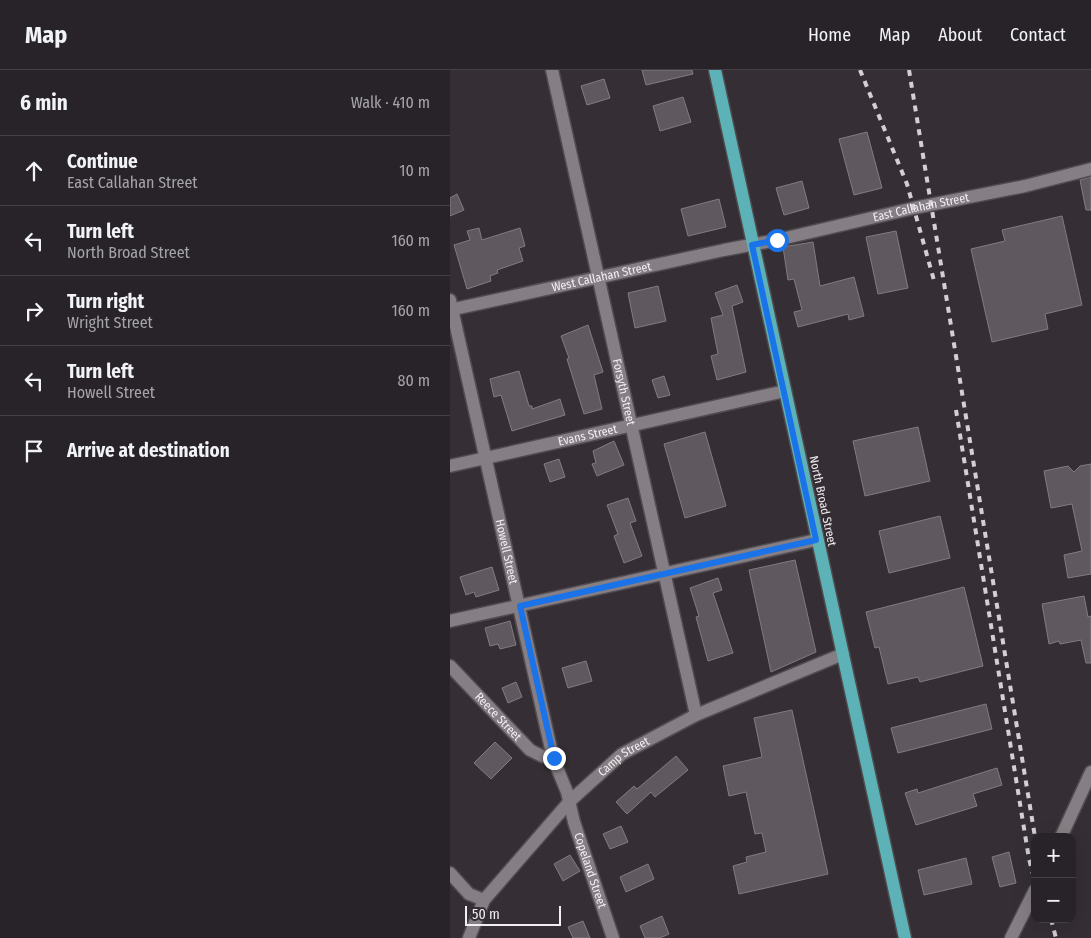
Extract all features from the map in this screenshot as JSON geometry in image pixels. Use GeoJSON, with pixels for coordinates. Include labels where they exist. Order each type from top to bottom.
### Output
{"type":"FeatureCollection","features":[{"type":"Feature","properties":{"kind":"main road","name":"North Broad Street"},"geometry":{"type":"LineString","coordinates":[[715,70],[816,540],[905,938]]}},
{"type":"Feature","properties":{"kind":"street","name":"Forsyth Street"},"geometry":{"type":"LineString","coordinates":[[552,70],[696,715]]}},
{"type":"Feature","properties":{"kind":"street","name":"East Callahan Street"},"geometry":{"type":"LineString","coordinates":[[752,245],[914,208],[1025,186],[1091,169]]}},
{"type":"Feature","properties":{"kind":"street","name":"West Callahan Street"},"geometry":{"type":"LineString","coordinates":[[451,306],[752,245]]}},
{"type":"Feature","properties":{"kind":"street","name":"Howell Street"},"geometry":{"type":"LineString","coordinates":[[451,306],[554,758],[570,801]]}},
{"type":"Feature","properties":{"kind":"street","name":"Evans Street"},"geometry":{"type":"LineString","coordinates":[[450,466],[785,391]]}},
{"type":"Feature","properties":{"kind":"street"},"geometry":{"type":"LineString","coordinates":[[450,621],[816,540]]}},
{"type":"Feature","properties":{"kind":"street","name":"Camp Street"},"geometry":{"type":"LineString","coordinates":[[469,938],[484,900],[570,801],[622,754],[696,715],[843,654]]}},
{"type":"Feature","properties":{"kind":"street","name":"Reece Street"},"geometry":{"type":"LineString","coordinates":[[450,666],[530,750],[542,756],[554,758]]}},
{"type":"Feature","properties":{"kind":"street"},"geometry":{"type":"LineString","coordinates":[[1063,833],[1091,773]]}},
{"type":"Feature","properties":{"kind":"street","name":"Copeland Street"},"geometry":{"type":"LineString","coordinates":[[570,801],[574,822],[613,938]]}},
{"type":"Feature","properties":{"kind":"street"},"geometry":{"type":"LineString","coordinates":[[450,873],[469,894],[484,900]]}},
{"type":"Feature","properties":{"kind":"street"},"geometry":{"type":"LineString","coordinates":[[1011,938],[1031,898]]}},
{"type":"Feature","properties":{"kind":"building"},"geometry":{"type":"Polygon","coordinates":[[[642,70],[692,70],[693,74],[646,85],[642,70]]]}},
{"type":"Feature","properties":{"kind":"building"},"geometry":{"type":"Polygon","coordinates":[[[604,79],[610,98],[587,105],[581,86],[604,79]]]}},
{"type":"Feature","properties":{"kind":"building"},"geometry":{"type":"Polygon","coordinates":[[[683,97],[691,122],[660,131],[653,106],[683,97]]]}},
{"type":"Feature","properties":{"kind":"building"},"geometry":{"type":"Polygon","coordinates":[[[867,132],[882,188],[854,195],[839,139],[867,132]]]}},
{"type":"Feature","properties":{"kind":"building"},"geometry":{"type":"Polygon","coordinates":[[[1091,177],[1091,210],[1086,210],[1080,180],[1091,177]]]}},
{"type":"Feature","properties":{"kind":"building"},"geometry":{"type":"Polygon","coordinates":[[[802,181],[809,208],[784,215],[776,188],[802,181]]]}},
{"type":"Feature","properties":{"kind":"building"},"geometry":{"type":"Polygon","coordinates":[[[457,194],[464,210],[450,216],[450,198],[457,194]]]}},
{"type":"Feature","properties":{"kind":"building"},"geometry":{"type":"Polygon","coordinates":[[[719,199],[726,227],[688,236],[681,209],[719,199]]]}},
{"type":"Feature","properties":{"kind":"building"},"geometry":{"type":"Polygon","coordinates":[[[1062,216],[1082,305],[1045,314],[1048,329],[992,342],[971,249],[1005,241],[1002,230],[1062,216]]]}},
{"type":"Feature","properties":{"kind":"building"},"geometry":{"type":"Polygon","coordinates":[[[479,228],[482,240],[520,228],[525,246],[519,248],[523,261],[497,270],[498,273],[490,276],[491,281],[467,289],[454,245],[470,240],[467,231],[479,228]]]}},
{"type":"Feature","properties":{"kind":"building"},"geometry":{"type":"Polygon","coordinates":[[[896,231],[908,288],[878,294],[866,237],[896,231]]]}},
{"type":"Feature","properties":{"kind":"building"},"geometry":{"type":"Polygon","coordinates":[[[813,242],[820,286],[854,277],[864,316],[849,320],[848,314],[798,327],[794,312],[802,310],[794,279],[788,280],[783,247],[813,242]]]}},
{"type":"Feature","properties":{"kind":"building"},"geometry":{"type":"Polygon","coordinates":[[[737,285],[743,302],[732,306],[746,372],[717,380],[711,356],[718,354],[711,318],[723,315],[715,293],[737,285]]]}},
{"type":"Feature","properties":{"kind":"building"},"geometry":{"type":"Polygon","coordinates":[[[658,286],[666,321],[635,328],[628,293],[658,286]]]}},
{"type":"Feature","properties":{"kind":"building"},"geometry":{"type":"Polygon","coordinates":[[[588,325],[603,372],[594,375],[602,409],[584,414],[561,336],[588,325]]]}},
{"type":"Feature","properties":{"kind":"building"},"geometry":{"type":"Polygon","coordinates":[[[519,371],[529,406],[532,406],[532,409],[560,399],[565,415],[512,431],[501,395],[494,397],[490,379],[519,371]]]}},
{"type":"Feature","properties":{"kind":"building"},"geometry":{"type":"Polygon","coordinates":[[[664,376],[670,395],[658,398],[652,380],[664,376]]]}},
{"type":"Feature","properties":{"kind":"building"},"geometry":{"type":"Polygon","coordinates":[[[918,427],[930,481],[865,496],[853,441],[918,427]]]}},
{"type":"Feature","properties":{"kind":"building"},"geometry":{"type":"Polygon","coordinates":[[[705,432],[726,506],[685,518],[664,444],[705,432]]]}},
{"type":"Feature","properties":{"kind":"building"},"geometry":{"type":"Polygon","coordinates":[[[614,441],[624,465],[597,476],[592,464],[596,463],[593,451],[614,441]]]}},
{"type":"Feature","properties":{"kind":"building"},"geometry":{"type":"Polygon","coordinates":[[[559,459],[565,477],[550,482],[544,464],[559,459]]]}},
{"type":"Feature","properties":{"kind":"building"},"geometry":{"type":"Polygon","coordinates":[[[1091,464],[1091,574],[1068,578],[1064,555],[1082,551],[1072,504],[1051,508],[1044,471],[1068,466],[1074,472],[1080,466],[1091,464]]]}},
{"type":"Feature","properties":{"kind":"building"},"geometry":{"type":"Polygon","coordinates":[[[628,498],[636,521],[630,523],[642,556],[624,563],[614,536],[618,534],[607,505],[628,498]]]}},
{"type":"Feature","properties":{"kind":"building"},"geometry":{"type":"Polygon","coordinates":[[[940,516],[950,558],[889,573],[879,531],[940,516]]]}},
{"type":"Feature","properties":{"kind":"building"},"geometry":{"type":"Polygon","coordinates":[[[795,560],[816,652],[771,672],[749,570],[795,560]]]}},
{"type":"Feature","properties":{"kind":"building"},"geometry":{"type":"Polygon","coordinates":[[[492,567],[499,590],[476,597],[474,592],[466,595],[460,577],[492,567]]]}},
{"type":"Feature","properties":{"kind":"building"},"geometry":{"type":"Polygon","coordinates":[[[718,578],[722,590],[713,593],[733,653],[708,661],[696,617],[699,616],[690,588],[718,578]]]}},
{"type":"Feature","properties":{"kind":"building"},"geometry":{"type":"Polygon","coordinates":[[[964,587],[983,666],[920,682],[918,677],[888,684],[879,647],[875,648],[866,612],[964,587]]]}},
{"type":"Feature","properties":{"kind":"building"},"geometry":{"type":"Polygon","coordinates":[[[1084,596],[1088,617],[1091,616],[1091,663],[1086,663],[1081,640],[1060,644],[1059,641],[1049,644],[1042,604],[1084,596]]]}},
{"type":"Feature","properties":{"kind":"building"},"geometry":{"type":"Polygon","coordinates":[[[510,621],[516,645],[500,649],[498,644],[490,646],[485,628],[510,621]]]}},
{"type":"Feature","properties":{"kind":"building"},"geometry":{"type":"Polygon","coordinates":[[[586,661],[592,681],[568,688],[562,668],[586,661]]]}},
{"type":"Feature","properties":{"kind":"building"},"geometry":{"type":"Polygon","coordinates":[[[516,682],[522,697],[508,703],[502,688],[516,682]]]}},
{"type":"Feature","properties":{"kind":"building"},"geometry":{"type":"Polygon","coordinates":[[[986,704],[992,729],[898,753],[891,728],[986,704]]]}},
{"type":"Feature","properties":{"kind":"building"},"geometry":{"type":"Polygon","coordinates":[[[792,710],[828,874],[739,894],[733,866],[747,862],[746,857],[766,852],[762,833],[755,834],[746,792],[729,796],[723,766],[762,757],[754,718],[792,710]]]}},
{"type":"Feature","properties":{"kind":"building"},"geometry":{"type":"Polygon","coordinates":[[[495,742],[512,758],[491,779],[474,763],[495,742]]]}},
{"type":"Feature","properties":{"kind":"building"},"geometry":{"type":"Polygon","coordinates":[[[676,756],[688,770],[655,797],[651,792],[627,814],[616,802],[634,786],[637,789],[676,756]]]}},
{"type":"Feature","properties":{"kind":"building"},"geometry":{"type":"Polygon","coordinates":[[[997,768],[1002,785],[973,794],[977,806],[916,825],[905,793],[917,789],[918,793],[997,768]]]}},
{"type":"Feature","properties":{"kind":"building"},"geometry":{"type":"Polygon","coordinates":[[[621,826],[628,842],[610,849],[603,834],[621,826]]]}},
{"type":"Feature","properties":{"kind":"building"},"geometry":{"type":"Polygon","coordinates":[[[1009,852],[1016,883],[1000,887],[992,857],[1009,852]]]}},
{"type":"Feature","properties":{"kind":"building"},"geometry":{"type":"Polygon","coordinates":[[[570,855],[580,871],[563,881],[554,864],[570,855]]]}},
{"type":"Feature","properties":{"kind":"building"},"geometry":{"type":"Polygon","coordinates":[[[966,858],[972,884],[924,895],[918,870],[966,858]]]}},
{"type":"Feature","properties":{"kind":"building"},"geometry":{"type":"Polygon","coordinates":[[[648,864],[654,879],[626,892],[620,877],[648,864]]]}},
{"type":"Feature","properties":{"kind":"building"},"geometry":{"type":"Polygon","coordinates":[[[662,916],[669,934],[660,938],[645,938],[640,926],[662,916]]]}},
{"type":"Feature","properties":{"kind":"building"},"geometry":{"type":"Polygon","coordinates":[[[583,921],[590,938],[573,938],[568,927],[583,921]]]}},
{"type":"Feature","properties":{"kind":"railway"},"geometry":{"type":"LineString","coordinates":[[860,70],[907,184],[935,284]]}},
{"type":"Feature","properties":{"kind":"railway"},"geometry":{"type":"LineString","coordinates":[[909,70],[1034,833]]}},
{"type":"Feature","properties":{"kind":"railway"},"geometry":{"type":"LineString","coordinates":[[956,410],[1029,859],[1034,878]]}},
{"type":"Feature","properties":{"kind":"railway"},"geometry":{"type":"LineString","coordinates":[[1052,923],[1056,938]]}},
{"type":"Feature","properties":{"kind":"route"},"geometry":{"type":"LineString","coordinates":[[554,758],[520,606],[816,540],[752,245],[777,240]]}}]}
